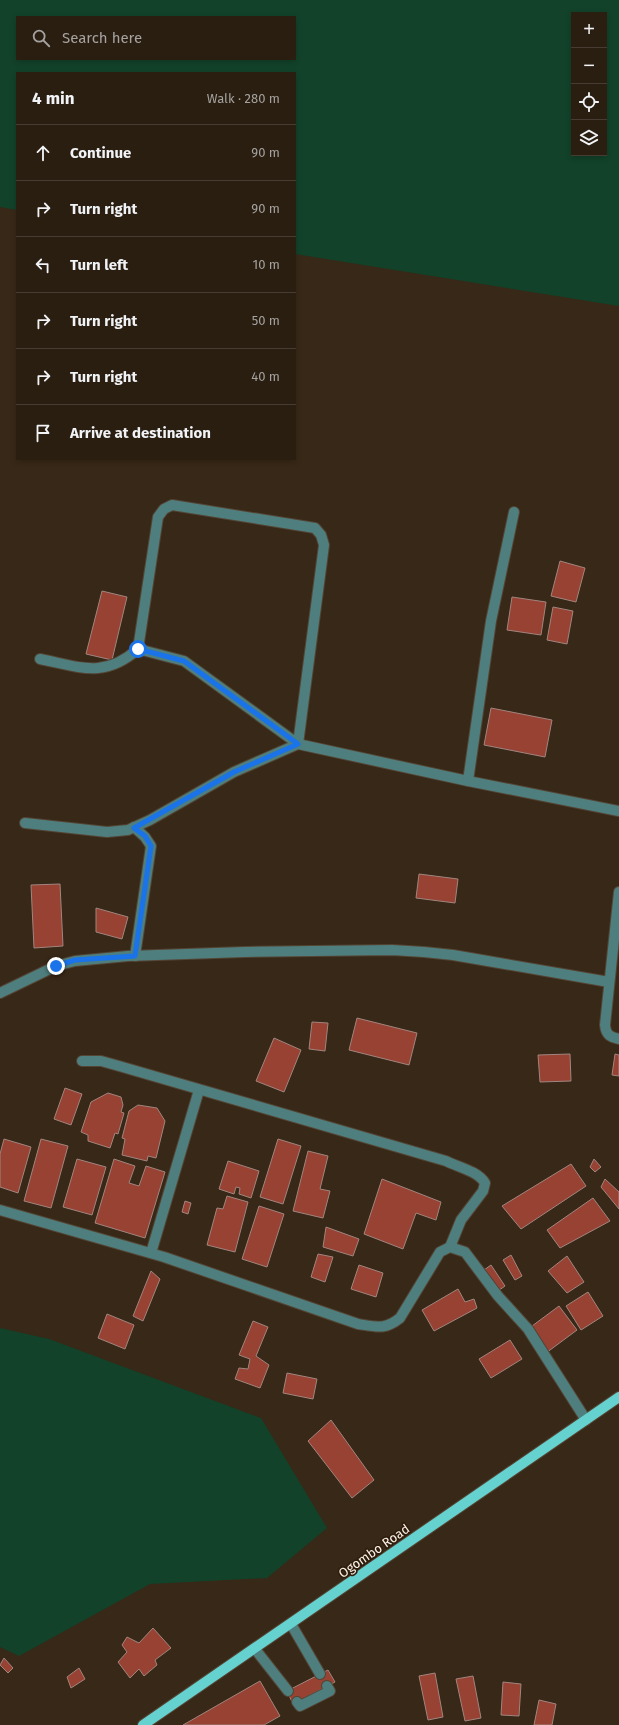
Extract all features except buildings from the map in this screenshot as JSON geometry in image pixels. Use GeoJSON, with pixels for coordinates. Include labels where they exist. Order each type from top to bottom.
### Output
{"type":"FeatureCollection","features":[{"type":"Feature","properties":{"kind":"main road","name":"Ogombo Road"},"geometry":{"type":"LineString","coordinates":[[143,1725],[292,1624],[619,1397]]}},
{"type":"Feature","properties":{"kind":"street"},"geometry":{"type":"LineString","coordinates":[[40,659],[90,668],[106,668],[117,664],[138,649],[158,516],[164,509],[172,505],[315,528],[321,535],[324,545],[298,744]]}},
{"type":"Feature","properties":{"kind":"street"},"geometry":{"type":"LineString","coordinates":[[468,781],[491,621],[514,512]]}},
{"type":"Feature","properties":{"kind":"street"},"geometry":{"type":"LineString","coordinates":[[138,649],[184,661],[298,744],[468,781],[619,811]]}},
{"type":"Feature","properties":{"kind":"street"},"geometry":{"type":"LineString","coordinates":[[25,823],[107,832],[128,830],[234,772],[298,744]]}},
{"type":"Feature","properties":{"kind":"street"},"geometry":{"type":"LineString","coordinates":[[134,828],[145,836],[151,846],[135,956]]}},
{"type":"Feature","properties":{"kind":"street"},"geometry":{"type":"LineString","coordinates":[[619,892],[609,982],[606,1032],[611,1037],[619,1039]]}},
{"type":"Feature","properties":{"kind":"street"},"geometry":{"type":"LineString","coordinates":[[0,993],[56,966],[75,960],[244,952],[392,950],[424,952],[453,955],[609,982]]}},
{"type":"Feature","properties":{"kind":"street"},"geometry":{"type":"LineString","coordinates":[[0,1210],[151,1253],[358,1324],[383,1327],[391,1325],[400,1318],[440,1252],[450,1247],[461,1220],[483,1191],[485,1184],[482,1178],[446,1161],[101,1061],[82,1061]]}},
{"type":"Feature","properties":{"kind":"street"},"geometry":{"type":"LineString","coordinates":[[151,1253],[199,1090]]}},
{"type":"Feature","properties":{"kind":"street"},"geometry":{"type":"LineString","coordinates":[[450,1247],[465,1252],[498,1296],[528,1329],[586,1420]]}},
{"type":"Feature","properties":{"kind":"street"},"geometry":{"type":"LineString","coordinates":[[292,1624],[320,1674]]}},
{"type":"Feature","properties":{"kind":"street"},"geometry":{"type":"LineString","coordinates":[[255,1649],[288,1691]]}},
{"type":"Feature","properties":{"kind":"street"},"geometry":{"type":"LineString","coordinates":[[297,1702],[300,1706],[330,1691],[327,1686]]}},
{"type":"Feature","properties":{"kind":"green space"},"geometry":{"type":"Polygon","coordinates":[[[0,0],[619,0],[619,306],[296,254],[296,72],[16,72],[16,210],[0,207],[0,0]]]}},
{"type":"Feature","properties":{"kind":"green space"},"geometry":{"type":"Polygon","coordinates":[[[0,1328],[49,1339],[261,1418],[327,1528],[267,1578],[150,1584],[19,1656],[0,1647],[0,1328]]]}},
{"type":"Feature","properties":{"kind":"route"},"geometry":{"type":"LineString","coordinates":[[56,966],[75,960],[135,956],[151,846],[145,836],[134,828],[234,772],[298,744],[201,671],[173,656],[138,649]]}}]}
